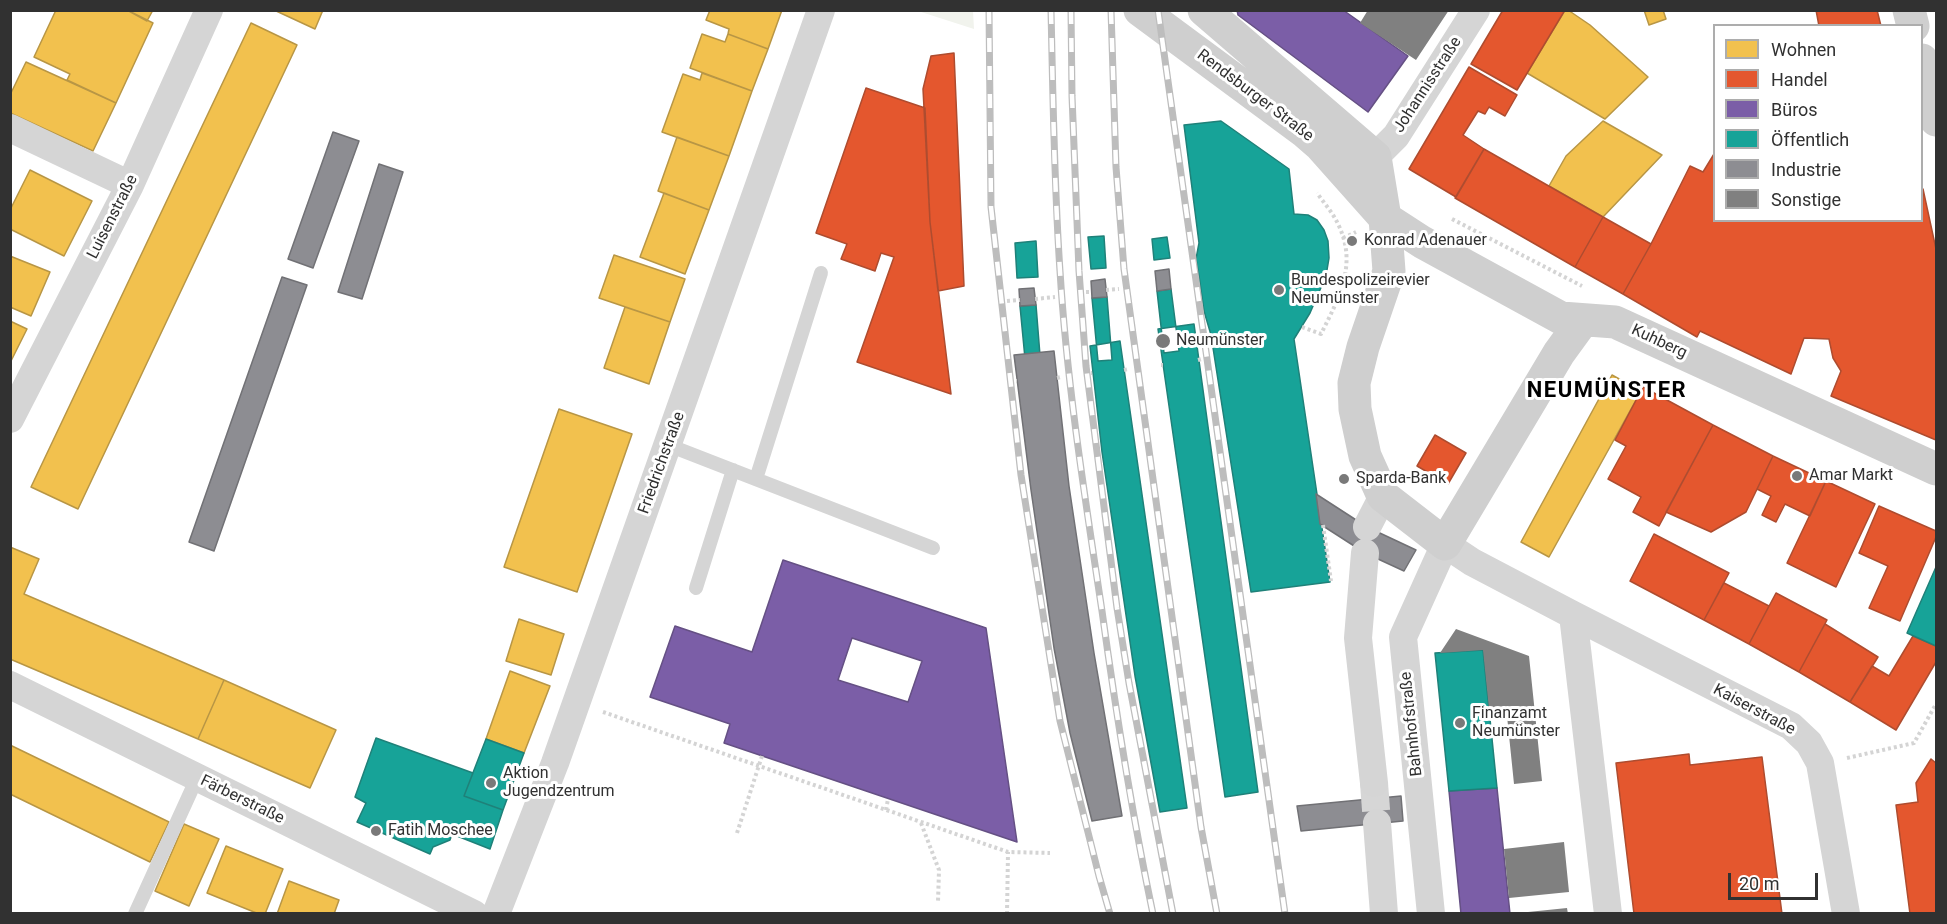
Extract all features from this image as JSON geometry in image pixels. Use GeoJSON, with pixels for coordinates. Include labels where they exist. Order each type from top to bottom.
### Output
{"type":"FeatureCollection","features":[{"type":"Feature","properties":{"kind":"street","name":"Luisenstraße"},"geometry":{"type":"LineString","coordinates":[[10,419],[130,185],[209,10]]}},
{"type":"Feature","properties":{"kind":"street","name":"Friedrichstraße"},"geometry":{"type":"LineString","coordinates":[[496,914],[555,763],[821,10]]}},
{"type":"Feature","properties":{"kind":"street","name":"Rendsburger Straße"},"geometry":{"type":"LineString","coordinates":[[1140,10],[1305,132],[1320,145],[1386,218]]}},
{"type":"Feature","properties":{"kind":"street","name":"Rendsburger Straße"},"geometry":{"type":"LineString","coordinates":[[1204,10],[1375,157]]}},
{"type":"Feature","properties":{"kind":"street","name":"Johannisstraße"},"geometry":{"type":"LineString","coordinates":[[1375,157],[1396,136],[1476,10]]}},
{"type":"Feature","properties":{"kind":"street"},"geometry":{"type":"LineString","coordinates":[[1923,64],[1936,120]]}},
{"type":"Feature","properties":{"kind":"street"},"geometry":{"type":"LineString","coordinates":[[10,128],[130,185]]}},
{"type":"Feature","properties":{"kind":"street"},"geometry":{"type":"LineString","coordinates":[[1374,783],[1358,638],[1366,540],[1383,496],[1365,456],[1355,409],[1354,383],[1363,347],[1389,271],[1386,218],[1375,157]]}},
{"type":"Feature","properties":{"kind":"street","name":"Kuhberg"},"geometry":{"type":"LineString","coordinates":[[1386,218],[1422,242],[1561,318],[1615,322],[1936,469]]}},
{"type":"Feature","properties":{"kind":"street"},"geometry":{"type":"LineString","coordinates":[[1445,544],[1559,353],[1583,320]]}},
{"type":"Feature","properties":{"kind":"street","name":"Kaiserstraße"},"geometry":{"type":"LineString","coordinates":[[1383,496],[1472,562],[1791,726],[1809,743],[1820,763],[1846,914]]}},
{"type":"Feature","properties":{"kind":"street","name":"Bahnhofstraße"},"geometry":{"type":"LineString","coordinates":[[1431,914],[1403,637],[1445,544]]}},
{"type":"Feature","properties":{"kind":"street"},"geometry":{"type":"LineString","coordinates":[[1573,615],[1608,914]]}},
{"type":"Feature","properties":{"kind":"street","name":"Färberstraße"},"geometry":{"type":"LineString","coordinates":[[10,685],[474,914]]}},
{"type":"Feature","properties":{"kind":"street"},"geometry":{"type":"LineString","coordinates":[[1377,823],[1384,914]]}},
{"type":"Feature","properties":{"kind":"lane"},"geometry":{"type":"LineString","coordinates":[[756,479],[821,273]]}},
{"type":"Feature","properties":{"kind":"lane"},"geometry":{"type":"LineString","coordinates":[[668,445],[933,548]]}},
{"type":"Feature","properties":{"kind":"lane"},"geometry":{"type":"LineString","coordinates":[[696,588],[733,470]]}},
{"type":"Feature","properties":{"kind":"lane"},"geometry":{"type":"LineString","coordinates":[[135,914],[197,778]]}},
{"type":"Feature","properties":{"kind":"path"},"geometry":{"type":"LineString","coordinates":[[1106,290],[1119,289]]}},
{"type":"Feature","properties":{"kind":"path"},"geometry":{"type":"LineString","coordinates":[[1086,292],[1092,291]]}},
{"type":"Feature","properties":{"kind":"path"},"geometry":{"type":"LineString","coordinates":[[1035,299],[1055,297]]}},
{"type":"Feature","properties":{"kind":"path"},"geometry":{"type":"LineString","coordinates":[[1007,301],[1020,300]]}},
{"type":"Feature","properties":{"kind":"path"},"geometry":{"type":"LineString","coordinates":[[576,702],[1008,852],[1050,853]]}},
{"type":"Feature","properties":{"kind":"path"},"geometry":{"type":"LineString","coordinates":[[1820,763],[1914,742],[1936,704]]}},
{"type":"Feature","properties":{"kind":"path"},"geometry":{"type":"LineString","coordinates":[[737,833],[762,756]]}},
{"type":"Feature","properties":{"kind":"path"},"geometry":{"type":"LineString","coordinates":[[885,810],[888,799]]}},
{"type":"Feature","properties":{"kind":"path"},"geometry":{"type":"LineString","coordinates":[[920,822],[939,870],[938,902]]}},
{"type":"Feature","properties":{"kind":"path"},"geometry":{"type":"LineString","coordinates":[[1007,914],[1008,852]]}},
{"type":"Feature","properties":{"kind":"shaded area"},"geometry":{"type":"Polygon","coordinates":[[[918,11],[973,11],[974,29],[918,11]]]}},
{"type":"Feature","properties":{"kind":"building: Wohnen"},"geometry":{"type":"Polygon","coordinates":[[[56,10],[127,10],[153,23],[116,103],[67,80],[70,74],[34,57],[56,10]]]}},
{"type":"Feature","properties":{"kind":"building: Wohnen"},"geometry":{"type":"Polygon","coordinates":[[[127,10],[153,10],[147,21],[127,10]]]}},
{"type":"Feature","properties":{"kind":"building: Wohnen"},"geometry":{"type":"Polygon","coordinates":[[[274,10],[323,10],[315,29],[274,10]]]}},
{"type":"Feature","properties":{"kind":"building: Wohnen"},"geometry":{"type":"Polygon","coordinates":[[[710,10],[782,10],[768,49],[728,34],[729,29],[706,20],[710,10]]]}},
{"type":"Feature","properties":{"kind":"building: Wohnen"},"geometry":{"type":"Polygon","coordinates":[[[1565,10],[1590,25],[1648,77],[1605,119],[1527,73],[1565,10]]]}},
{"type":"Feature","properties":{"kind":"building: Wohnen"},"geometry":{"type":"Polygon","coordinates":[[[1644,10],[1663,10],[1666,19],[1649,25],[1644,10]]]}},
{"type":"Feature","properties":{"kind":"building: Wohnen"},"geometry":{"type":"Polygon","coordinates":[[[251,23],[297,45],[78,509],[31,487],[251,23]]]}},
{"type":"Feature","properties":{"kind":"building: Wohnen"},"geometry":{"type":"Polygon","coordinates":[[[702,34],[725,42],[728,34],[768,49],[752,91],[690,68],[702,34]]]}},
{"type":"Feature","properties":{"kind":"building: Wohnen"},"geometry":{"type":"Polygon","coordinates":[[[26,62],[116,103],[93,151],[10,113],[10,95],[26,62]]]}},
{"type":"Feature","properties":{"kind":"building: Wohnen"},"geometry":{"type":"Polygon","coordinates":[[[702,73],[752,91],[729,156],[662,132],[683,74],[700,80],[702,73]]]}},
{"type":"Feature","properties":{"kind":"building: Wohnen"},"geometry":{"type":"Polygon","coordinates":[[[1603,121],[1662,155],[1603,217],[1549,186],[1566,156],[1603,121]]]}},
{"type":"Feature","properties":{"kind":"building: Wohnen"},"geometry":{"type":"Polygon","coordinates":[[[677,137],[729,156],[709,210],[658,191],[677,137]]]}},
{"type":"Feature","properties":{"kind":"building: Wohnen"},"geometry":{"type":"Polygon","coordinates":[[[30,170],[92,201],[64,256],[10,229],[10,210],[30,170]]]}},
{"type":"Feature","properties":{"kind":"building: Wohnen"},"geometry":{"type":"Polygon","coordinates":[[[664,193],[709,210],[685,274],[640,257],[664,193]]]}},
{"type":"Feature","properties":{"kind":"building: Wohnen"},"geometry":{"type":"Polygon","coordinates":[[[614,255],[685,279],[670,322],[599,298],[614,255]]]}},
{"type":"Feature","properties":{"kind":"building: Wohnen"},"geometry":{"type":"Polygon","coordinates":[[[10,256],[50,272],[31,316],[10,307],[10,256]]]}},
{"type":"Feature","properties":{"kind":"building: Wohnen"},"geometry":{"type":"Polygon","coordinates":[[[625,307],[670,322],[649,384],[604,368],[625,307]]]}},
{"type":"Feature","properties":{"kind":"building: Wohnen"},"geometry":{"type":"Polygon","coordinates":[[[10,321],[27,329],[10,363],[10,321]]]}},
{"type":"Feature","properties":{"kind":"building: Wohnen"},"geometry":{"type":"Polygon","coordinates":[[[1612,375],[1641,391],[1549,557],[1521,542],[1612,375]]]}},
{"type":"Feature","properties":{"kind":"building: Wohnen"},"geometry":{"type":"Polygon","coordinates":[[[559,409],[632,434],[577,592],[504,567],[559,409]]]}},
{"type":"Feature","properties":{"kind":"building: Wohnen"},"geometry":{"type":"Polygon","coordinates":[[[10,547],[39,559],[24,594],[224,680],[198,739],[10,659],[10,547]]]}},
{"type":"Feature","properties":{"kind":"building: Wohnen"},"geometry":{"type":"Polygon","coordinates":[[[519,619],[564,634],[551,675],[506,661],[519,619]]]}},
{"type":"Feature","properties":{"kind":"building: Wohnen"},"geometry":{"type":"Polygon","coordinates":[[[510,671],[550,686],[524,753],[486,739],[510,671]]]}},
{"type":"Feature","properties":{"kind":"building: Wohnen"},"geometry":{"type":"Polygon","coordinates":[[[224,680],[336,730],[310,788],[198,739],[224,680]]]}},
{"type":"Feature","properties":{"kind":"building: Wohnen"},"geometry":{"type":"Polygon","coordinates":[[[10,745],[169,822],[150,862],[10,794],[10,745]]]}},
{"type":"Feature","properties":{"kind":"building: Wohnen"},"geometry":{"type":"Polygon","coordinates":[[[184,824],[219,839],[189,906],[155,891],[184,824]]]}},
{"type":"Feature","properties":{"kind":"building: Wohnen"},"geometry":{"type":"Polygon","coordinates":[[[226,846],[283,869],[265,914],[259,914],[207,893],[226,846]]]}},
{"type":"Feature","properties":{"kind":"building: Wohnen"},"geometry":{"type":"Polygon","coordinates":[[[289,881],[339,900],[334,914],[277,914],[289,881]]]}},
{"type":"Feature","properties":{"kind":"building: Handel"},"geometry":{"type":"Polygon","coordinates":[[[1503,10],[1565,10],[1517,90],[1471,64],[1503,10]]]}},
{"type":"Feature","properties":{"kind":"building: Handel"},"geometry":{"type":"Polygon","coordinates":[[[1816,10],[1877,10],[1880,24],[1819,24],[1816,10]]]}},
{"type":"Feature","properties":{"kind":"building: Handel"},"geometry":{"type":"Polygon","coordinates":[[[954,53],[964,286],[938,291],[930,222],[923,89],[931,56],[954,53]]]}},
{"type":"Feature","properties":{"kind":"building: Handel"},"geometry":{"type":"Polygon","coordinates":[[[1469,67],[1517,95],[1505,116],[1489,107],[1485,114],[1478,111],[1463,135],[1484,149],[1456,197],[1409,169],[1469,67]]]}},
{"type":"Feature","properties":{"kind":"building: Handel"},"geometry":{"type":"Polygon","coordinates":[[[866,88],[925,108],[930,222],[951,394],[857,362],[894,257],[881,253],[875,271],[841,259],[847,244],[816,233],[866,88]]]}},
{"type":"Feature","properties":{"kind":"building: Handel"},"geometry":{"type":"Polygon","coordinates":[[[1484,149],[1603,217],[1575,267],[1455,198],[1484,149]]]}},
{"type":"Feature","properties":{"kind":"building: Handel"},"geometry":{"type":"Polygon","coordinates":[[[1713,156],[1713,222],[1923,222],[1923,189],[1936,249],[1936,440],[1831,396],[1841,371],[1833,358],[1829,339],[1804,338],[1791,374],[1700,331],[1697,337],[1623,294],[1690,166],[1703,172],[1713,156]]]}},
{"type":"Feature","properties":{"kind":"building: Handel"},"geometry":{"type":"Polygon","coordinates":[[[1603,217],[1651,244],[1623,294],[1575,267],[1603,217]]]}},
{"type":"Feature","properties":{"kind":"building: Handel"},"geometry":{"type":"Polygon","coordinates":[[[1643,387],[1713,425],[1659,526],[1633,512],[1641,497],[1608,479],[1626,446],[1615,440],[1643,387]]]}},
{"type":"Feature","properties":{"kind":"building: Handel"},"geometry":{"type":"Polygon","coordinates":[[[1713,425],[1773,456],[1746,512],[1711,532],[1666,512],[1713,425]]]}},
{"type":"Feature","properties":{"kind":"building: Handel"},"geometry":{"type":"Polygon","coordinates":[[[1435,435],[1466,453],[1448,484],[1417,466],[1435,435]]]}},
{"type":"Feature","properties":{"kind":"building: Handel"},"geometry":{"type":"Polygon","coordinates":[[[1773,456],[1826,481],[1810,516],[1785,504],[1776,522],[1762,515],[1771,496],[1757,489],[1773,456]]]}},
{"type":"Feature","properties":{"kind":"building: Handel"},"geometry":{"type":"Polygon","coordinates":[[[1826,481],[1875,504],[1836,587],[1787,563],[1826,481]]]}},
{"type":"Feature","properties":{"kind":"building: Handel"},"geometry":{"type":"Polygon","coordinates":[[[1879,506],[1936,531],[1936,537],[1900,621],[1869,608],[1888,566],[1859,553],[1879,506]]]}},
{"type":"Feature","properties":{"kind":"building: Handel"},"geometry":{"type":"Polygon","coordinates":[[[1654,534],[1729,573],[1704,620],[1630,581],[1654,534]]]}},
{"type":"Feature","properties":{"kind":"building: Handel"},"geometry":{"type":"Polygon","coordinates":[[[1724,583],[1769,606],[1749,644],[1704,620],[1724,583]]]}},
{"type":"Feature","properties":{"kind":"building: Handel"},"geometry":{"type":"Polygon","coordinates":[[[1776,593],[1827,620],[1799,672],[1749,644],[1776,593]]]}},
{"type":"Feature","properties":{"kind":"building: Handel"},"geometry":{"type":"Polygon","coordinates":[[[1825,624],[1878,657],[1850,702],[1799,672],[1825,624]]]}},
{"type":"Feature","properties":{"kind":"building: Handel"},"geometry":{"type":"Polygon","coordinates":[[[1913,636],[1936,646],[1936,662],[1896,730],[1850,702],[1872,666],[1889,676],[1913,636]]]}},
{"type":"Feature","properties":{"kind":"building: Handel"},"geometry":{"type":"Polygon","coordinates":[[[1689,754],[1690,765],[1762,757],[1782,914],[1634,914],[1616,763],[1689,754]]]}},
{"type":"Feature","properties":{"kind":"building: Handel"},"geometry":{"type":"Polygon","coordinates":[[[1931,759],[1936,763],[1936,914],[1910,914],[1896,805],[1918,802],[1916,783],[1931,759]]]}},
{"type":"Feature","properties":{"kind":"building: Büros"},"geometry":{"type":"Polygon","coordinates":[[[1237,10],[1343,10],[1408,56],[1368,112],[1238,15],[1237,10]]]}},
{"type":"Feature","properties":{"kind":"building: Büros"},"geometry":{"type":"Polygon","coordinates":[[[783,560],[986,628],[1017,842],[724,743],[730,724],[650,697],[675,626],[752,652],[783,560]],[[852,638],[838,680],[908,702],[922,661],[852,638]]]}},
{"type":"Feature","properties":{"kind":"building: Büros"},"geometry":{"type":"Polygon","coordinates":[[[1497,788],[1510,914],[1461,914],[1449,791],[1497,788]]]}},
{"type":"Feature","properties":{"kind":"building: Öffentlich"},"geometry":{"type":"Polygon","coordinates":[[[1221,121],[1289,169],[1294,214],[1308,215],[1317,220],[1328,241],[1329,258],[1326,276],[1310,313],[1294,339],[1330,582],[1251,592],[1211,335],[1204,311],[1196,259],[1199,243],[1184,125],[1221,121]]]}},
{"type":"Feature","properties":{"kind":"building: Öffentlich"},"geometry":{"type":"Polygon","coordinates":[[[1104,236],[1106,268],[1091,269],[1088,237],[1104,236]]]}},
{"type":"Feature","properties":{"kind":"building: Öffentlich"},"geometry":{"type":"Polygon","coordinates":[[[1167,237],[1170,258],[1154,260],[1152,239],[1167,237]]]}},
{"type":"Feature","properties":{"kind":"building: Öffentlich"},"geometry":{"type":"Polygon","coordinates":[[[1036,241],[1038,277],[1017,278],[1015,243],[1036,241]]]}},
{"type":"Feature","properties":{"kind":"building: Öffentlich"},"geometry":{"type":"Polygon","coordinates":[[[1171,289],[1179,351],[1164,353],[1157,291],[1171,289]]]}},
{"type":"Feature","properties":{"kind":"building: Öffentlich"},"geometry":{"type":"Polygon","coordinates":[[[1107,297],[1112,360],[1098,361],[1092,298],[1107,297]]]}},
{"type":"Feature","properties":{"kind":"building: Öffentlich"},"geometry":{"type":"Polygon","coordinates":[[[1036,305],[1041,368],[1026,369],[1020,306],[1036,305]]]}},
{"type":"Feature","properties":{"kind":"building: Öffentlich"},"geometry":{"type":"Polygon","coordinates":[[[1194,324],[1258,792],[1225,797],[1158,329],[1194,324]]]}},
{"type":"Feature","properties":{"kind":"building: Öffentlich"},"geometry":{"type":"Polygon","coordinates":[[[1120,341],[1187,808],[1160,812],[1135,676],[1102,452],[1090,346],[1120,341]]]}},
{"type":"Feature","properties":{"kind":"building: Öffentlich"},"geometry":{"type":"Polygon","coordinates":[[[1936,567],[1936,646],[1907,633],[1936,567]]]}},
{"type":"Feature","properties":{"kind":"building: Öffentlich"},"geometry":{"type":"Polygon","coordinates":[[[1483,650],[1497,788],[1449,791],[1435,653],[1483,650]]]}},
{"type":"Feature","properties":{"kind":"building: Öffentlich"},"geometry":{"type":"Polygon","coordinates":[[[376,738],[473,773],[464,796],[503,810],[490,849],[452,834],[450,840],[433,847],[430,854],[357,822],[366,803],[355,797],[376,738]]]}},
{"type":"Feature","properties":{"kind":"building: Öffentlich","name":"Aktion Jugendzentrum"},"geometry":{"type":"Polygon","coordinates":[[[486,739],[524,753],[503,810],[464,796],[486,739]]]}},
{"type":"Feature","properties":{"kind":"building: Industrie"},"geometry":{"type":"Polygon","coordinates":[[[333,132],[359,141],[313,268],[288,259],[333,132]]]}},
{"type":"Feature","properties":{"kind":"building: Industrie"},"geometry":{"type":"Polygon","coordinates":[[[379,164],[403,172],[362,299],[338,292],[379,164]]]}},
{"type":"Feature","properties":{"kind":"building: Industrie"},"geometry":{"type":"Polygon","coordinates":[[[1169,269],[1171,289],[1157,291],[1155,271],[1169,269]]]}},
{"type":"Feature","properties":{"kind":"building: Industrie"},"geometry":{"type":"Polygon","coordinates":[[[282,277],[307,285],[214,551],[189,542],[282,277]]]}},
{"type":"Feature","properties":{"kind":"building: Industrie"},"geometry":{"type":"Polygon","coordinates":[[[1105,279],[1107,297],[1092,298],[1091,281],[1105,279]]]}},
{"type":"Feature","properties":{"kind":"building: Industrie"},"geometry":{"type":"Polygon","coordinates":[[[1034,288],[1036,305],[1020,306],[1019,289],[1034,288]]]}},
{"type":"Feature","properties":{"kind":"building: Industrie"},"geometry":{"type":"Polygon","coordinates":[[[1054,351],[1069,486],[1122,816],[1092,821],[1070,733],[1054,648],[1014,355],[1054,351]]]}},
{"type":"Feature","properties":{"kind":"building: Industrie"},"geometry":{"type":"Polygon","coordinates":[[[1316,494],[1367,527],[1416,550],[1404,571],[1365,553],[1320,524],[1316,494]]]}},
{"type":"Feature","properties":{"kind":"building: Industrie"},"geometry":{"type":"Polygon","coordinates":[[[1401,796],[1403,821],[1301,831],[1297,806],[1401,796]]]}},
{"type":"Feature","properties":{"kind":"building: Sonstige"},"geometry":{"type":"Polygon","coordinates":[[[1368,10],[1449,10],[1416,60],[1360,23],[1368,10]]]}},
{"type":"Feature","properties":{"kind":"building: Sonstige"},"geometry":{"type":"Polygon","coordinates":[[[1456,629],[1529,656],[1542,781],[1514,784],[1507,716],[1490,718],[1483,650],[1440,653],[1456,629]]]}},
{"type":"Feature","properties":{"kind":"building: Sonstige"},"geometry":{"type":"Polygon","coordinates":[[[1564,842],[1569,892],[1509,898],[1504,849],[1564,842]]]}},
{"type":"Feature","properties":{"kind":"building: Sonstige"},"geometry":{"type":"Polygon","coordinates":[[[1567,908],[1568,914],[1528,914],[1528,912],[1567,908]]]}},
{"type":"Feature","properties":{"kind":"tunnel"},"geometry":{"type":"LineString","coordinates":[[1374,783],[1377,823]]}},
{"type":"Feature","properties":{"kind":"railway"},"geometry":{"type":"LineString","coordinates":[[989,10],[991,207],[1021,475],[1060,721],[1110,914]]}},
{"type":"Feature","properties":{"kind":"railway"},"geometry":{"type":"LineString","coordinates":[[1051,10],[1058,238],[1072,399],[1119,725],[1153,914]]}},
{"type":"Feature","properties":{"kind":"railway"},"geometry":{"type":"LineString","coordinates":[[1071,10],[1079,271],[1086,366],[1117,608],[1173,914]]}},
{"type":"Feature","properties":{"kind":"railway"},"geometry":{"type":"LineString","coordinates":[[1111,10],[1116,167],[1124,269],[1201,827],[1217,914]]}},
{"type":"Feature","properties":{"kind":"railway"},"geometry":{"type":"LineString","coordinates":[[1158,10],[1285,914]]}},
{"type":"Feature","properties":{"kind":"place","name":"Konrad Adenauer"},"geometry":{"type":"Point","coordinates":[1352,241]}},
{"type":"Feature","properties":{"kind":"place","name":"Bundespolizeirevier Neumünster"},"geometry":{"type":"Point","coordinates":[1279,290]}},
{"type":"Feature","properties":{"kind":"place","name":"Neumünster"},"geometry":{"type":"Point","coordinates":[1163,341]}},
{"type":"Feature","properties":{"kind":"place","name":"Amar Markt"},"geometry":{"type":"Point","coordinates":[1797,476]}},
{"type":"Feature","properties":{"kind":"place","name":"Sparda-Bank"},"geometry":{"type":"Point","coordinates":[1344,479]}},
{"type":"Feature","properties":{"kind":"place","name":"Finanzamt Neumünster"},"geometry":{"type":"Point","coordinates":[1460,723]}},
{"type":"Feature","properties":{"kind":"place","name":"Aktion Jugendzentrum"},"geometry":{"type":"Point","coordinates":[491,783]}},
{"type":"Feature","properties":{"kind":"place","name":"Fatih Moschee"},"geometry":{"type":"Point","coordinates":[376,831]}},
{"type":"Feature","properties":{"kind":"district","name":"NEUMÜNSTER"},"geometry":{"type":"Point","coordinates":[1607,391]}}]}
